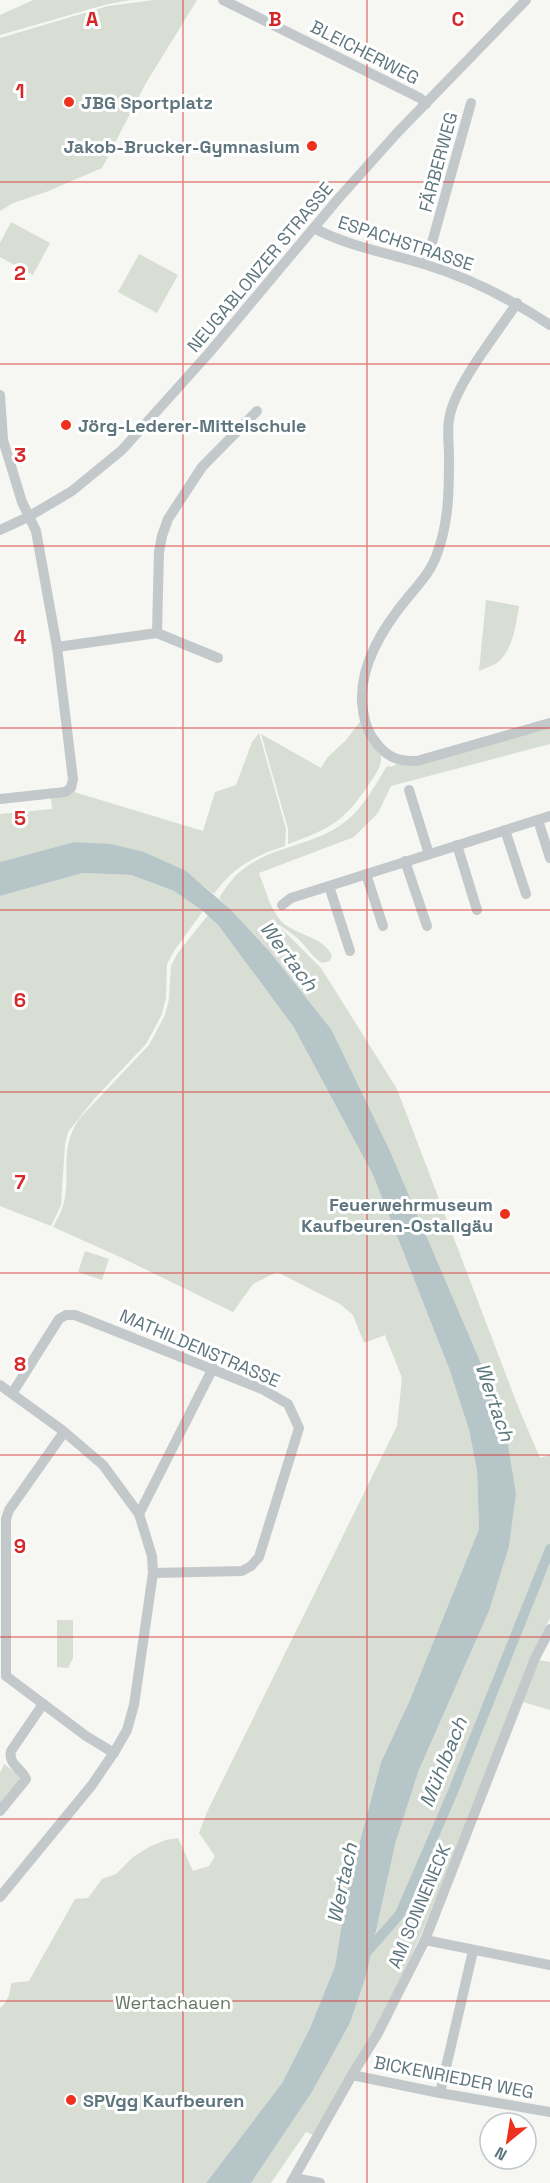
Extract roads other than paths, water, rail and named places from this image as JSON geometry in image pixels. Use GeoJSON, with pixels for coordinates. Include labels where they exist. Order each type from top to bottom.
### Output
{"type":"FeatureCollection","features":[{"type":"Feature","properties":{"kind":"street","name":"BLEICHERWEG"},"geometry":{"type":"LineString","coordinates":[[223,0],[420,98],[426,104]]}},
{"type":"Feature","properties":{"kind":"street","name":"NEUGABLONZER STRASSE"},"geometry":{"type":"LineString","coordinates":[[0,530],[28,517],[83,483],[122,450],[209,353],[354,181],[526,0]]}},
{"type":"Feature","properties":{"kind":"street","name":"FÄRBERWEG"},"geometry":{"type":"LineString","coordinates":[[426,264],[471,104]]}},
{"type":"Feature","properties":{"kind":"street","name":"ESPACHSTRASSE"},"geometry":{"type":"LineString","coordinates":[[314,228],[338,240],[426,264],[472,280],[517,303],[550,325]]}},
{"type":"Feature","properties":{"kind":"street"},"geometry":{"type":"LineString","coordinates":[[517,303],[453,400],[449,420],[449,493],[446,524],[438,552],[422,582],[408,597],[376,644],[366,667],[362,692],[363,713],[369,732],[378,746],[389,757],[405,761],[417,761],[550,723]]}},
{"type":"Feature","properties":{"kind":"street"},"geometry":{"type":"LineString","coordinates":[[0,395],[2,440],[28,517],[36,531],[57,647],[73,784],[65,792],[0,799]]}},
{"type":"Feature","properties":{"kind":"street"},"geometry":{"type":"LineString","coordinates":[[157,633],[159,552],[168,519],[202,467],[257,411]]}},
{"type":"Feature","properties":{"kind":"street"},"geometry":{"type":"LineString","coordinates":[[57,647],[157,633],[218,658]]}},
{"type":"Feature","properties":{"kind":"street"},"geometry":{"type":"LineString","coordinates":[[409,790],[429,854]]}},
{"type":"Feature","properties":{"kind":"street"},"geometry":{"type":"LineString","coordinates":[[282,905],[291,898],[329,885],[550,816]]}},
{"type":"Feature","properties":{"kind":"street"},"geometry":{"type":"LineString","coordinates":[[538,819],[550,858]]}},
{"type":"Feature","properties":{"kind":"street"},"geometry":{"type":"LineString","coordinates":[[505,830],[526,894]]}},
{"type":"Feature","properties":{"kind":"street"},"geometry":{"type":"LineString","coordinates":[[457,845],[477,910]]}},
{"type":"Feature","properties":{"kind":"street"},"geometry":{"type":"LineString","coordinates":[[405,861],[427,926]]}},
{"type":"Feature","properties":{"kind":"street"},"geometry":{"type":"LineString","coordinates":[[366,874],[383,926]]}},
{"type":"Feature","properties":{"kind":"street"},"geometry":{"type":"LineString","coordinates":[[329,885],[350,951]]}},
{"type":"Feature","properties":{"kind":"street","name":"MATHILDENSTRASSE"},"geometry":{"type":"LineString","coordinates":[[12,1392],[59,1319],[75,1315],[213,1368],[262,1389],[288,1404],[299,1428],[259,1557],[251,1566],[242,1570],[153,1573]]}},
{"type":"Feature","properties":{"kind":"street"},"geometry":{"type":"LineString","coordinates":[[139,1514],[213,1368]]}},
{"type":"Feature","properties":{"kind":"street"},"geometry":{"type":"LineString","coordinates":[[0,1385],[64,1432],[103,1465],[139,1514],[152,1556],[153,1573],[134,1705],[127,1730],[92,1785],[0,1897]]}},
{"type":"Feature","properties":{"kind":"street"},"geometry":{"type":"LineString","coordinates":[[64,1432],[9,1510],[6,1519],[3,1550],[3,1676],[86,1736],[114,1753]]}},
{"type":"Feature","properties":{"kind":"street","name":"AM SONNENECK"},"geometry":{"type":"LineString","coordinates":[[292,2180],[378,2033],[425,1940],[535,1658],[550,1629]]}},
{"type":"Feature","properties":{"kind":"street"},"geometry":{"type":"LineString","coordinates":[[0,1811],[26,1779],[23,1772],[11,1762],[11,1751],[43,1704]]}},
{"type":"Feature","properties":{"kind":"street"},"geometry":{"type":"LineString","coordinates":[[425,1940],[550,1965]]}},
{"type":"Feature","properties":{"kind":"street"},"geometry":{"type":"LineString","coordinates":[[440,2093],[473,1951]]}},
{"type":"Feature","properties":{"kind":"street","name":"BICKENRIEDER WEG"},"geometry":{"type":"LineString","coordinates":[[352,2075],[550,2112]]}},
{"type":"Feature","properties":{"kind":"street"},"geometry":{"type":"LineString","coordinates":[[292,2180],[320,2183]]}},
{"type":"Feature","properties":{"kind":"water","name":"Wertach"},"geometry":{"type":"Polygon","coordinates":[[[74,842],[111,844],[144,852],[186,871],[230,909],[270,952],[331,1029],[389,1149],[503,1415],[516,1494],[509,1547],[489,1611],[419,1770],[396,1841],[366,1976],[350,2023],[312,2092],[251,2183],[206,2183],[282,2083],[310,2028],[335,1966],[348,1886],[381,1762],[409,1702],[479,1529],[477,1471],[469,1430],[450,1371],[373,1175],[293,1026],[218,925],[203,911],[174,891],[131,875],[83,873],[0,896],[0,862],[74,842]]]}},
{"type":"Feature","properties":{"kind":"waterway","name":"Mühlbach"},"geometry":{"type":"LineString","coordinates":[[366,1953],[400,1914],[452,1794],[550,1549]]}},
{"type":"Feature","properties":{"kind":"place","name":"JBG Sportplatz"},"geometry":{"type":"Point","coordinates":[69,102]}},
{"type":"Feature","properties":{"kind":"place","name":"Jakob-Brucker-Gymnasium"},"geometry":{"type":"Point","coordinates":[312,146]}},
{"type":"Feature","properties":{"kind":"place","name":"Jörg-Lederer-Mittelschule"},"geometry":{"type":"Point","coordinates":[66,425]}},
{"type":"Feature","properties":{"kind":"place","name":"Feuerwehrmuseum Kaufbeuren-Ostallgäu"},"geometry":{"type":"Point","coordinates":[505,1214]}},
{"type":"Feature","properties":{"kind":"place","name":"SPVgg Kaufbeuren"},"geometry":{"type":"Point","coordinates":[71,2100]}},
{"type":"Feature","properties":{"kind":"park label","name":"Wertachauen"},"geometry":{"type":"Point","coordinates":[173,2002]}}]}
